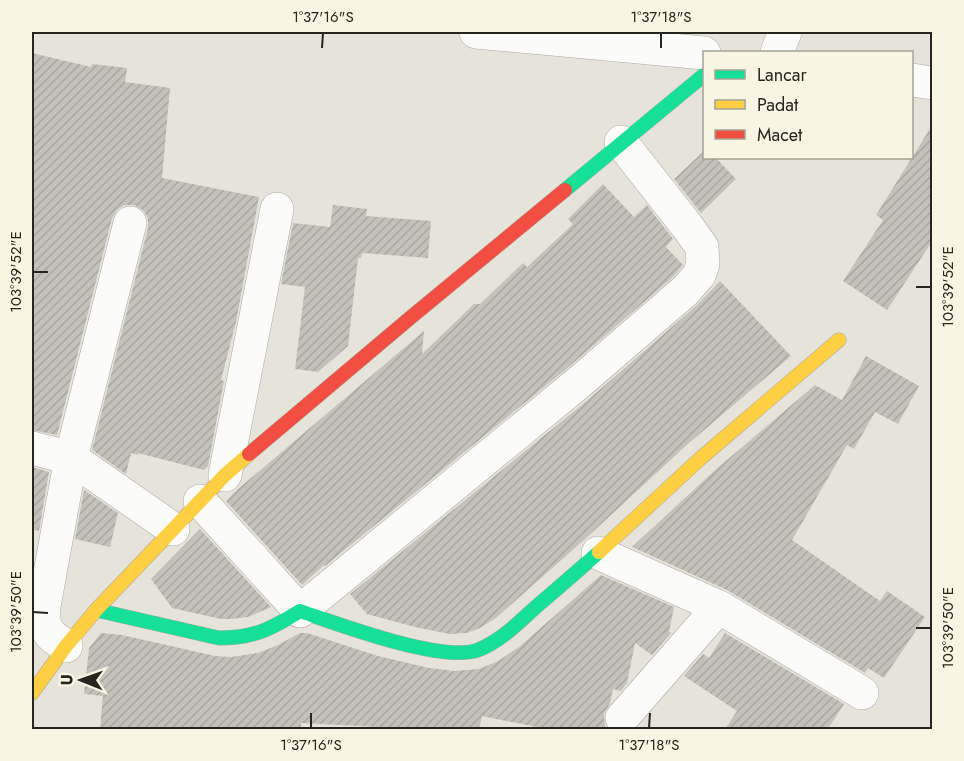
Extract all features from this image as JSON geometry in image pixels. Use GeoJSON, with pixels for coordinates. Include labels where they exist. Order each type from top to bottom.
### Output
{"type":"FeatureCollection","features":[{"type":"Feature","properties":{"kind":"street"},"geometry":{"type":"LineString","coordinates":[[476,32],[703,53]]}},
{"type":"Feature","properties":{"kind":"street"},"geometry":{"type":"LineString","coordinates":[[777,51],[785,32]]}},
{"type":"Feature","properties":{"kind":"street"},"geometry":{"type":"LineString","coordinates":[[32,693],[96,610],[225,475],[621,142],[703,77]]}},
{"type":"Feature","properties":{"kind":"street"},"geometry":{"type":"LineString","coordinates":[[913,80],[933,84]]}},
{"type":"Feature","properties":{"kind":"street"},"geometry":{"type":"LineString","coordinates":[[96,610],[219,638],[250,637],[266,631],[300,611],[577,384],[685,291],[699,275],[703,264],[702,247],[621,142]]}},
{"type":"Feature","properties":{"kind":"street"},"geometry":{"type":"LineString","coordinates":[[225,475],[277,209]]}},
{"type":"Feature","properties":{"kind":"street"},"geometry":{"type":"LineString","coordinates":[[66,646],[50,635],[44,622],[44,606],[71,458],[130,223]]}},
{"type":"Feature","properties":{"kind":"street"},"geometry":{"type":"LineString","coordinates":[[200,501],[300,611],[377,637],[429,649],[456,653],[473,652],[507,633],[598,554],[702,456],[839,340]]}},
{"type":"Feature","properties":{"kind":"street"},"geometry":{"type":"LineString","coordinates":[[32,448],[71,458],[173,529]]}},
{"type":"Feature","properties":{"kind":"street"},"geometry":{"type":"LineString","coordinates":[[598,554],[719,607],[862,693]]}},
{"type":"Feature","properties":{"kind":"street"},"geometry":{"type":"LineString","coordinates":[[622,718],[719,607]]}},
{"type":"Feature","properties":{"kind":"building"},"geometry":{"type":"Polygon","coordinates":[[[32,53],[91,67],[92,64],[127,68],[125,82],[170,88],[162,178],[259,197],[236,322],[221,380],[224,381],[208,466],[204,470],[131,453],[126,474],[92,450],[148,228],[148,218],[143,210],[134,205],[124,205],[112,218],[57,435],[32,430],[32,53]]]}},
{"type":"Feature","properties":{"kind":"building"},"geometry":{"type":"Polygon","coordinates":[[[933,124],[933,240],[887,310],[843,281],[883,220],[876,215],[933,124]]]}},
{"type":"Feature","properties":{"kind":"building"},"geometry":{"type":"Polygon","coordinates":[[[703,152],[703,159],[717,159],[736,179],[701,213],[674,179],[703,152]]]}},
{"type":"Feature","properties":{"kind":"building"},"geometry":{"type":"Polygon","coordinates":[[[603,184],[634,217],[647,205],[673,239],[666,247],[683,265],[672,278],[565,370],[302,585],[226,501],[424,331],[422,354],[474,304],[480,304],[523,263],[527,267],[573,224],[568,219],[603,184]]]}},
{"type":"Feature","properties":{"kind":"building"},"geometry":{"type":"Polygon","coordinates":[[[333,205],[367,209],[366,216],[431,221],[428,258],[362,253],[361,258],[358,258],[348,346],[318,372],[295,369],[305,287],[281,284],[293,223],[330,227],[333,205]]]}},
{"type":"Feature","properties":{"kind":"building"},"geometry":{"type":"Polygon","coordinates":[[[720,281],[791,356],[689,443],[496,618],[480,628],[467,633],[450,634],[367,614],[350,594],[589,399],[697,305],[720,281]]]}},
{"type":"Feature","properties":{"kind":"building"},"geometry":{"type":"Polygon","coordinates":[[[866,356],[919,386],[898,424],[875,412],[854,449],[847,445],[792,540],[880,601],[887,591],[925,617],[884,678],[868,668],[865,673],[727,590],[632,547],[714,471],[815,385],[842,400],[866,356]]]}},
{"type":"Feature","properties":{"kind":"building"},"geometry":{"type":"Polygon","coordinates":[[[32,467],[49,472],[39,531],[32,529],[32,467]]]}},
{"type":"Feature","properties":{"kind":"building"},"geometry":{"type":"Polygon","coordinates":[[[84,490],[118,513],[110,547],[75,539],[84,490]]]}},
{"type":"Feature","properties":{"kind":"building"},"geometry":{"type":"Polygon","coordinates":[[[200,529],[271,607],[248,617],[231,619],[221,619],[172,608],[151,579],[200,529]]]}},
{"type":"Feature","properties":{"kind":"building"},"geometry":{"type":"Polygon","coordinates":[[[601,575],[674,607],[669,632],[671,633],[652,655],[635,643],[627,683],[621,691],[613,689],[610,703],[604,714],[605,729],[546,729],[482,716],[479,729],[376,729],[376,727],[301,723],[301,729],[100,729],[103,696],[84,694],[89,648],[101,633],[122,635],[215,656],[231,657],[258,653],[300,633],[307,633],[378,656],[429,668],[455,671],[479,669],[498,661],[519,647],[601,575]]]}},
{"type":"Feature","properties":{"kind":"building"},"geometry":{"type":"Polygon","coordinates":[[[725,633],[844,704],[828,729],[725,729],[737,711],[684,676],[703,654],[709,658],[725,633]]]}},
{"type":"Feature","properties":{"kind":"traffic: fast"},"geometry":{"type":"LineString","coordinates":[[565,190],[703,76]]}},
{"type":"Feature","properties":{"kind":"traffic: fast"},"geometry":{"type":"LineString","coordinates":[[96,610],[219,638],[231,638],[262,631],[300,611],[416,647],[462,653],[478,650],[502,636],[599,552]]}},
{"type":"Feature","properties":{"kind":"traffic: slow"},"geometry":{"type":"LineString","coordinates":[[599,552],[702,457],[839,340]]}},
{"type":"Feature","properties":{"kind":"traffic: slow"},"geometry":{"type":"LineString","coordinates":[[32,693],[96,610],[225,475],[249,454]]}},
{"type":"Feature","properties":{"kind":"traffic: jam"},"geometry":{"type":"LineString","coordinates":[[249,454],[565,190]]}}]}
